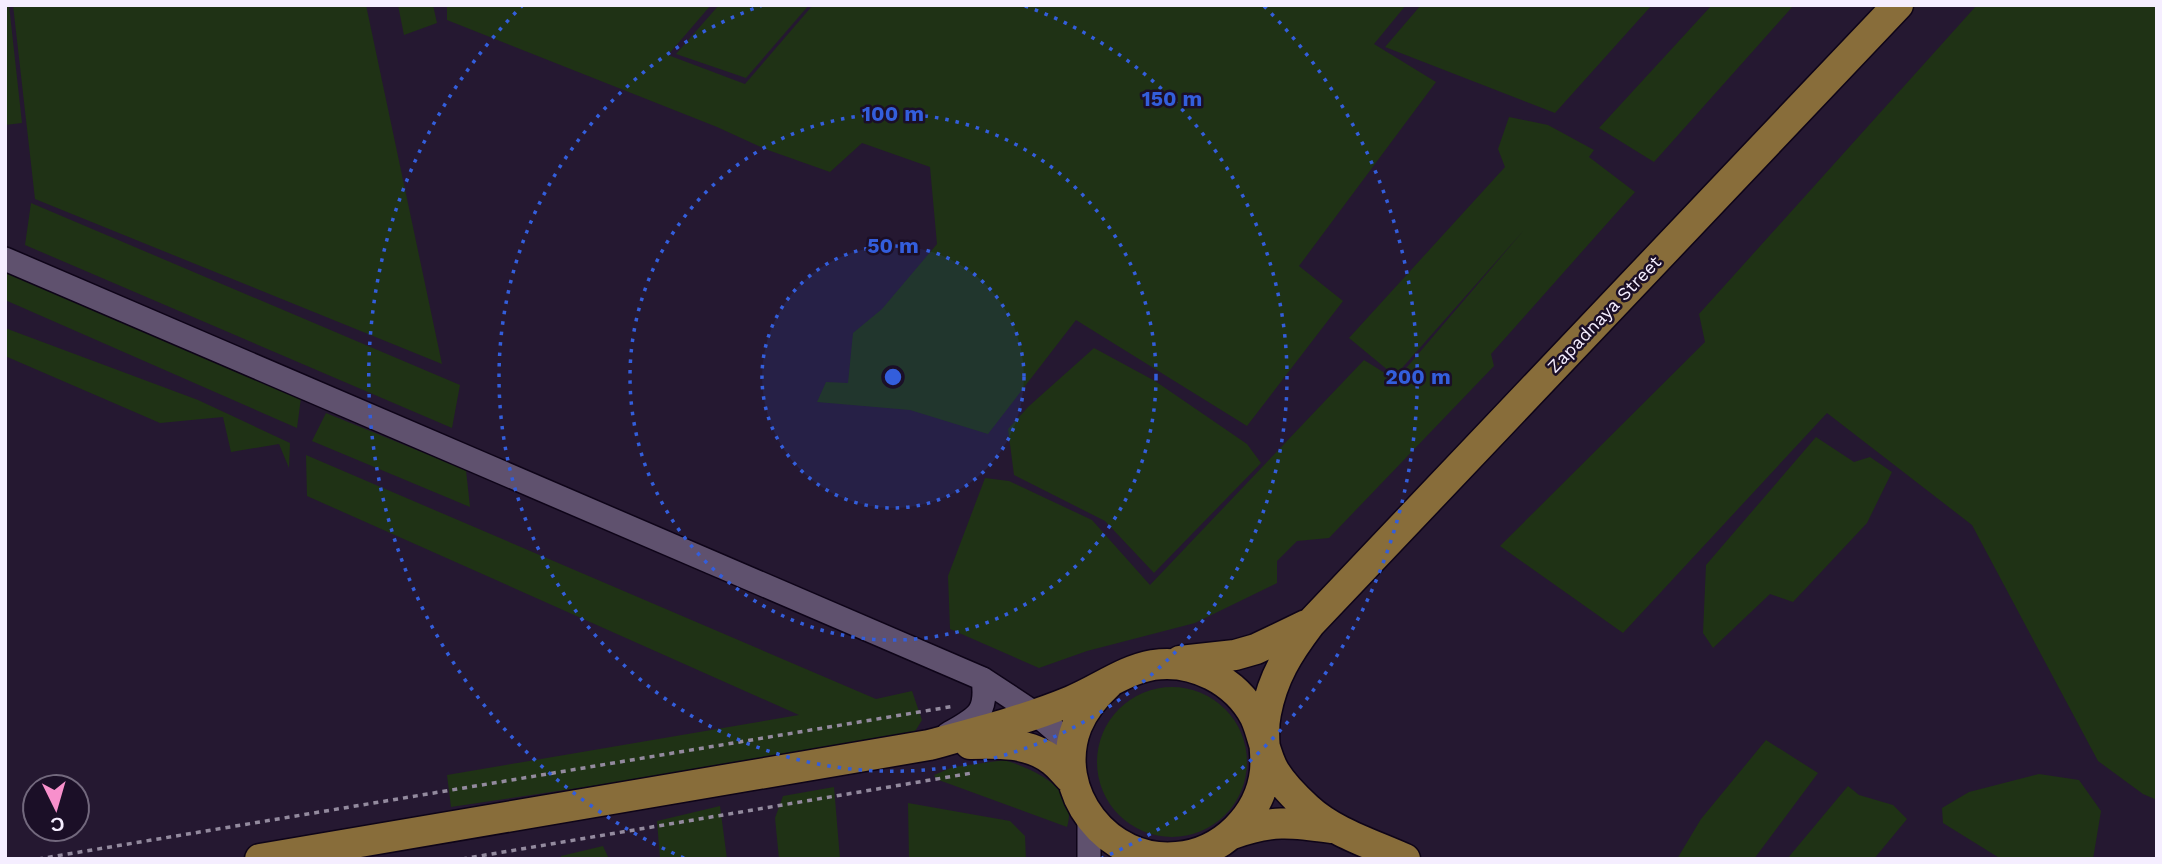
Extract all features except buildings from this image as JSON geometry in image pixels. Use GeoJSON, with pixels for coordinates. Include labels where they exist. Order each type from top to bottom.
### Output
{"type":"FeatureCollection","features":[{"type":"Feature","properties":{"kind":"main road","name":"Zapadnaya Street"},"geometry":{"type":"LineString","coordinates":[[1262,736],[1278,670],[1310,624],[1898,5]]}},
{"type":"Feature","properties":{"kind":"main road","name":"Zapadnaya Street"},"geometry":{"type":"LineString","coordinates":[[1152,665],[1235,655],[1310,624]]}},
{"type":"Feature","properties":{"kind":"main road"},"geometry":{"type":"LineString","coordinates":[[260,859],[929,745],[1036,714],[1108,684],[1129,672],[1152,665],[1187,666],[1220,679],[1246,704],[1262,736],[1274,771],[1307,808],[1335,829],[1405,859]]}},
{"type":"Feature","properties":{"kind":"main road"},"geometry":{"type":"LineString","coordinates":[[1108,684],[1084,711],[1076,727],[1070,763],[1079,800],[1089,818],[1102,833],[1119,845],[1157,858],[1177,858],[1226,845],[1261,824],[1282,822],[1335,829]]}},
{"type":"Feature","properties":{"kind":"main road"},"geometry":{"type":"LineString","coordinates":[[1226,845],[1249,813],[1261,789],[1265,771],[1262,736]]}},
{"type":"Feature","properties":{"kind":"main road"},"geometry":{"type":"LineString","coordinates":[[929,745],[1001,743],[1029,749],[1053,761],[1073,781]]}},
{"type":"Feature","properties":{"kind":"lane"},"geometry":{"type":"LineString","coordinates":[[5,259],[983,679],[1036,714],[1072,745]]}},
{"type":"Feature","properties":{"kind":"lane"},"geometry":{"type":"LineString","coordinates":[[929,745],[964,725],[982,709],[986,699],[983,679]]}},
{"type":"Feature","properties":{"kind":"lane"},"geometry":{"type":"LineString","coordinates":[[1089,818],[1090,859]]}},
{"type":"Feature","properties":{"kind":"path"},"geometry":{"type":"LineString","coordinates":[[38,859],[963,705]]}},
{"type":"Feature","properties":{"kind":"path"},"geometry":{"type":"LineString","coordinates":[[462,859],[972,773]]}},
{"type":"Feature","properties":{"kind":"green space"},"geometry":{"type":"Polygon","coordinates":[[[5,5],[9,5],[22,123],[5,125],[5,5]]]}},
{"type":"Feature","properties":{"kind":"green space"},"geometry":{"type":"Polygon","coordinates":[[[13,5],[366,5],[442,364],[35,199],[13,5]]]}},
{"type":"Feature","properties":{"kind":"green space"},"geometry":{"type":"Polygon","coordinates":[[[398,5],[433,5],[437,23],[404,35],[398,5]]]}},
{"type":"Feature","properties":{"kind":"green space"},"geometry":{"type":"Polygon","coordinates":[[[447,5],[711,5],[668,55],[745,84],[813,5],[1406,5],[1374,44],[1436,82],[1299,266],[1343,301],[1247,426],[1076,320],[988,434],[910,410],[817,402],[826,382],[848,383],[853,333],[882,309],[937,244],[930,167],[862,143],[830,172],[765,149],[717,127],[447,20],[447,5]]]}},
{"type":"Feature","properties":{"kind":"green space"},"geometry":{"type":"Polygon","coordinates":[[[719,5],[809,5],[746,78],[676,54],[719,5]]]}},
{"type":"Feature","properties":{"kind":"green space"},"geometry":{"type":"Polygon","coordinates":[[[1421,5],[1652,5],[1555,113],[1385,47],[1421,5]]]}},
{"type":"Feature","properties":{"kind":"green space"},"geometry":{"type":"Polygon","coordinates":[[[1712,5],[1794,5],[1654,162],[1599,128],[1712,5]]]}},
{"type":"Feature","properties":{"kind":"green space"},"geometry":{"type":"Polygon","coordinates":[[[1977,5],[2157,5],[2157,800],[2143,794],[2098,761],[1972,525],[1827,413],[1623,633],[1500,546],[1705,342],[1699,314],[1977,5]]]}},
{"type":"Feature","properties":{"kind":"green space"},"geometry":{"type":"Polygon","coordinates":[[[1509,117],[1548,125],[1594,150],[1589,157],[1635,192],[1491,354],[1494,366],[1329,538],[1297,541],[1277,561],[1277,583],[1195,623],[1087,651],[1039,668],[950,629],[948,576],[985,478],[1009,481],[1092,520],[1150,585],[1364,360],[1396,380],[1524,230],[1395,376],[1349,338],[1505,167],[1498,149],[1509,117]]]}},
{"type":"Feature","properties":{"kind":"green space"},"geometry":{"type":"Polygon","coordinates":[[[31,203],[460,385],[452,428],[25,245],[31,203]]]}},
{"type":"Feature","properties":{"kind":"green space"},"geometry":{"type":"Polygon","coordinates":[[[5,272],[301,398],[297,428],[5,300],[5,272]]]}},
{"type":"Feature","properties":{"kind":"green space"},"geometry":{"type":"Polygon","coordinates":[[[5,328],[198,400],[290,443],[289,468],[279,444],[231,452],[223,417],[160,423],[5,356],[5,328]]]}},
{"type":"Feature","properties":{"kind":"green space"},"geometry":{"type":"Polygon","coordinates":[[[1094,348],[1155,381],[1247,444],[1261,463],[1154,573],[1105,521],[1014,475],[1008,429],[1028,407],[1094,348]]]}},
{"type":"Feature","properties":{"kind":"green space"},"geometry":{"type":"Polygon","coordinates":[[[326,413],[466,470],[470,507],[312,441],[326,413]]]}},
{"type":"Feature","properties":{"kind":"green space"},"geometry":{"type":"Polygon","coordinates":[[[1816,437],[1854,462],[1870,457],[1892,472],[1867,523],[1793,602],[1770,594],[1713,648],[1703,633],[1706,565],[1816,437]]]}},
{"type":"Feature","properties":{"kind":"green space"},"geometry":{"type":"Polygon","coordinates":[[[306,455],[876,699],[912,691],[922,720],[911,738],[451,807],[447,775],[799,715],[307,496],[306,455]]]}},
{"type":"Feature","properties":{"kind":"green space"},"geometry":{"type":"Polygon","coordinates":[[[1172,687],[1201,693],[1225,709],[1241,733],[1247,762],[1241,791],[1225,815],[1201,831],[1172,837],[1143,831],[1119,815],[1103,791],[1097,762],[1103,733],[1119,709],[1143,693],[1172,687]]]}},
{"type":"Feature","properties":{"kind":"green space"},"geometry":{"type":"Polygon","coordinates":[[[1766,740],[1818,773],[1754,859],[1677,859],[1701,819],[1766,740]]]}},
{"type":"Feature","properties":{"kind":"green space"},"geometry":{"type":"Polygon","coordinates":[[[1005,760],[1041,775],[1060,791],[1069,813],[1067,827],[936,779],[934,775],[953,767],[1005,760]]]}},
{"type":"Feature","properties":{"kind":"green space"},"geometry":{"type":"Polygon","coordinates":[[[2039,774],[2079,780],[2101,811],[2093,859],[2001,859],[1943,823],[1942,808],[1969,792],[2039,774]]]}},
{"type":"Feature","properties":{"kind":"green space"},"geometry":{"type":"Polygon","coordinates":[[[1848,786],[1859,795],[1893,805],[1907,819],[1874,859],[1787,859],[1848,786]]]}},
{"type":"Feature","properties":{"kind":"green space"},"geometry":{"type":"Polygon","coordinates":[[[834,787],[840,859],[779,859],[775,818],[783,796],[834,787]]]}},
{"type":"Feature","properties":{"kind":"green space"},"geometry":{"type":"Polygon","coordinates":[[[908,803],[1010,821],[1025,836],[1026,859],[909,859],[908,803]]]}},
{"type":"Feature","properties":{"kind":"green space"},"geometry":{"type":"Polygon","coordinates":[[[720,806],[727,859],[660,859],[657,821],[720,806]]]}},
{"type":"Feature","properties":{"kind":"green space"},"geometry":{"type":"Polygon","coordinates":[[[603,846],[609,859],[561,859],[561,856],[603,846]]]}}]}
